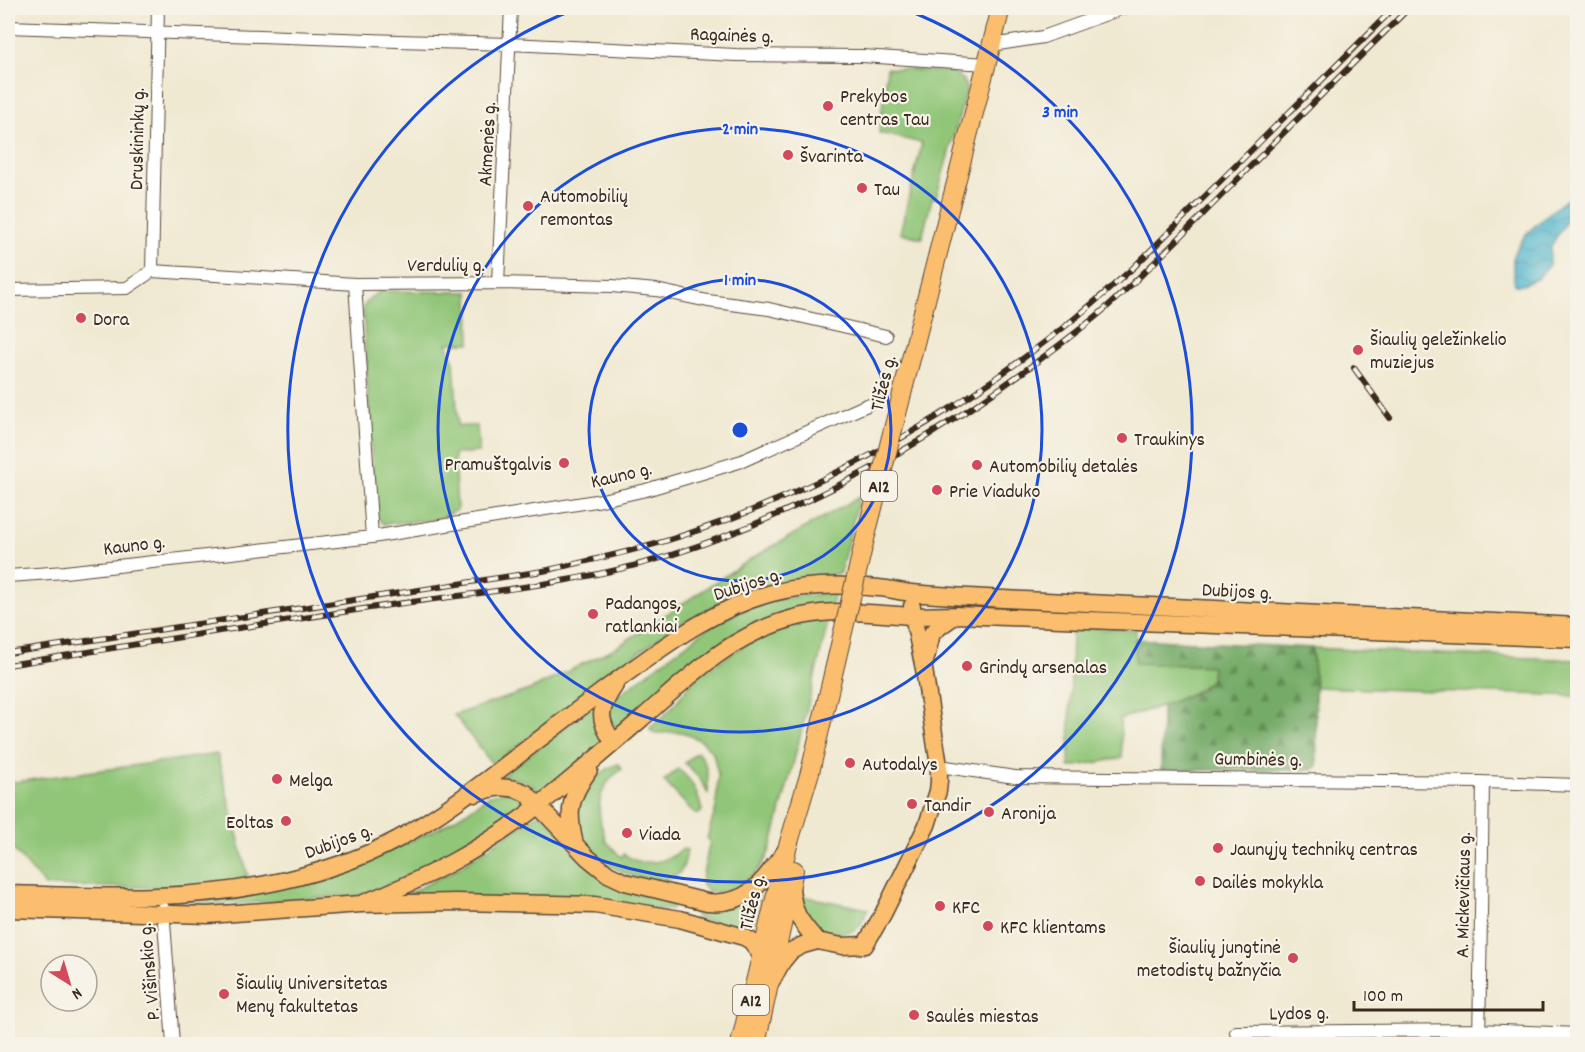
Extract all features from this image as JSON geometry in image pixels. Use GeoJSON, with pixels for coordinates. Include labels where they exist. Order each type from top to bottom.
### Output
{"type":"FeatureCollection","features":[{"type":"Feature","properties":{"kind":"highway","name":"Tilžės g."},"geometry":{"type":"LineString","coordinates":[[740,1044],[787,849],[810,772],[863,547],[1001,8]]}},
{"type":"Feature","properties":{"kind":"highway","name":"Tilžės g."},"geometry":{"type":"LineString","coordinates":[[756,1044],[805,816],[810,772]]}},
{"type":"Feature","properties":{"kind":"main road","name":"Dubijos g."},"geometry":{"type":"LineString","coordinates":[[8,894],[162,896],[216,892],[286,880],[359,857],[394,841],[462,799],[674,638],[720,612],[774,593],[808,587],[878,588],[912,593],[1354,617],[1578,626]]}},
{"type":"Feature","properties":{"kind":"main road"},"geometry":{"type":"LineString","coordinates":[[768,986],[782,962],[792,951],[803,945],[817,941],[842,946],[865,945],[927,825],[938,791],[939,766],[913,616],[912,593]]}},
{"type":"Feature","properties":{"kind":"main road","name":"Dubijos g."},"geometry":{"type":"LineString","coordinates":[[361,904],[408,885],[466,855],[502,833],[598,757],[700,667],[729,646],[773,624],[801,616],[834,612],[913,616],[956,615],[1578,639]]}},
{"type":"Feature","properties":{"kind":"main road"},"geometry":{"type":"LineString","coordinates":[[924,669],[932,633],[956,615]]}},
{"type":"Feature","properties":{"kind":"main road"},"geometry":{"type":"LineString","coordinates":[[614,743],[604,729],[602,720],[606,699],[619,679]]}},
{"type":"Feature","properties":{"kind":"main road"},"geometry":{"type":"LineString","coordinates":[[575,845],[570,822],[574,798],[598,757]]}},
{"type":"Feature","properties":{"kind":"main road"},"geometry":{"type":"LineString","coordinates":[[462,799],[490,788],[517,789],[526,793],[575,845],[608,874],[625,882],[717,903],[748,895],[787,849]]}},
{"type":"Feature","properties":{"kind":"main road"},"geometry":{"type":"LineString","coordinates":[[791,884],[797,916],[817,941]]}},
{"type":"Feature","properties":{"kind":"main road"},"geometry":{"type":"LineString","coordinates":[[680,919],[684,897]]}},
{"type":"Feature","properties":{"kind":"main road","name":"Dubijos g."},"geometry":{"type":"LineString","coordinates":[[8,909],[208,915],[361,904],[456,902],[585,905],[680,919],[744,937],[752,941],[761,955]]}},
{"type":"Feature","properties":{"kind":"street","name":"Druskininkų g."},"geometry":{"type":"LineString","coordinates":[[152,271],[158,8]]}},
{"type":"Feature","properties":{"kind":"street","name":"Akmenės g."},"geometry":{"type":"LineString","coordinates":[[498,283],[511,8]]}},
{"type":"Feature","properties":{"kind":"street"},"geometry":{"type":"LineString","coordinates":[[992,45],[1043,37],[1123,8]]}},
{"type":"Feature","properties":{"kind":"street","name":"Ragainės g."},"geometry":{"type":"LineString","coordinates":[[8,27],[510,44],[736,55],[862,56],[987,64]]}},
{"type":"Feature","properties":{"kind":"street"},"geometry":{"type":"LineString","coordinates":[[8,290],[127,288],[152,271]]}},
{"type":"Feature","properties":{"kind":"street","name":"Verdulių g."},"geometry":{"type":"LineString","coordinates":[[152,271],[355,284],[498,283],[612,286],[656,290],[708,301],[769,309],[886,336]]}},
{"type":"Feature","properties":{"kind":"street"},"geometry":{"type":"LineString","coordinates":[[355,284],[372,537]]}},
{"type":"Feature","properties":{"kind":"street","name":"Kauno g."},"geometry":{"type":"LineString","coordinates":[[8,576],[65,572],[372,537],[602,500],[646,490],[742,461],[867,405]]}},
{"type":"Feature","properties":{"kind":"street","name":"Gumbinės g."},"geometry":{"type":"LineString","coordinates":[[939,766],[1015,777],[1578,784]]}},
{"type":"Feature","properties":{"kind":"street","name":"A. Mickevičiaus g."},"geometry":{"type":"LineString","coordinates":[[1479,1044],[1483,782]]}},
{"type":"Feature","properties":{"kind":"street","name":"P. Višinskio g."},"geometry":{"type":"LineString","coordinates":[[162,896],[173,1044]]}},
{"type":"Feature","properties":{"kind":"street","name":"Lydos g."},"geometry":{"type":"LineString","coordinates":[[1236,1032],[1479,1030],[1578,1034]]}},
{"type":"Feature","properties":{"kind":"green space"},"geometry":{"type":"Polygon","coordinates":[[[887,68],[953,72],[962,79],[966,87],[936,198],[932,198],[922,238],[900,233],[922,143],[879,133],[887,68]]]}},
{"type":"Feature","properties":{"kind":"green space"},"geometry":{"type":"Polygon","coordinates":[[[381,291],[469,292],[470,343],[447,343],[454,362],[458,426],[477,426],[479,452],[454,454],[457,510],[438,519],[384,524],[375,516],[363,308],[370,298],[381,291]]]}},
{"type":"Feature","properties":{"kind":"green space"},"geometry":{"type":"Polygon","coordinates":[[[859,497],[840,573],[771,585],[714,606],[687,620],[642,650],[493,765],[454,715],[532,689],[617,647],[749,560],[859,497]]]}},
{"type":"Feature","properties":{"kind":"green space"},"geometry":{"type":"Polygon","coordinates":[[[835,592],[832,605],[788,612],[731,636],[692,665],[622,725],[614,726],[610,719],[610,712],[616,697],[715,623],[769,601],[835,592]]]}},
{"type":"Feature","properties":{"kind":"green space"},"geometry":{"type":"Polygon","coordinates":[[[829,618],[769,853],[748,880],[737,888],[717,893],[711,891],[701,883],[710,841],[707,838],[716,808],[718,774],[713,753],[702,741],[682,732],[655,733],[650,728],[669,711],[696,677],[748,643],[804,622],[829,618]]]}},
{"type":"Feature","properties":{"kind":"green space"},"geometry":{"type":"Polygon","coordinates":[[[1072,627],[1136,630],[1136,663],[1212,665],[1211,680],[1191,694],[1120,719],[1122,758],[1069,767],[1072,627]]]}},
{"type":"Feature","properties":{"kind":"green space"},"geometry":{"type":"Polygon","coordinates":[[[1135,639],[1312,648],[1317,766],[1313,770],[1161,770],[1162,706],[1199,691],[1211,680],[1212,666],[1135,663],[1135,639]]]}},
{"type":"Feature","properties":{"kind":"green space"},"geometry":{"type":"Polygon","coordinates":[[[1312,648],[1577,660],[1577,696],[1315,687],[1312,648]]]}},
{"type":"Feature","properties":{"kind":"green space"},"geometry":{"type":"Polygon","coordinates":[[[595,704],[605,740],[541,794],[532,785],[522,780],[499,778],[595,704]]]}},
{"type":"Feature","properties":{"kind":"green space"},"geometry":{"type":"Polygon","coordinates":[[[697,752],[706,766],[708,794],[700,779],[685,763],[697,752]]]}},
{"type":"Feature","properties":{"kind":"green space"},"geometry":{"type":"Polygon","coordinates":[[[217,754],[249,881],[195,888],[45,886],[8,843],[8,783],[217,754]]]}},
{"type":"Feature","properties":{"kind":"green space"},"geometry":{"type":"Polygon","coordinates":[[[619,764],[622,769],[607,783],[600,800],[599,809],[604,839],[621,857],[624,854],[639,861],[654,862],[669,858],[683,849],[687,850],[682,870],[671,879],[645,880],[617,869],[593,853],[582,839],[578,826],[578,812],[582,799],[600,775],[619,764]]]}},
{"type":"Feature","properties":{"kind":"green space"},"geometry":{"type":"Polygon","coordinates":[[[678,769],[691,782],[696,792],[702,811],[699,814],[695,814],[664,781],[678,769]]]}},
{"type":"Feature","properties":{"kind":"green space"},"geometry":{"type":"Polygon","coordinates":[[[509,791],[528,804],[491,831],[454,853],[393,883],[360,895],[192,907],[183,905],[221,899],[350,868],[443,826],[490,795],[509,791]]]}},
{"type":"Feature","properties":{"kind":"green space"},"geometry":{"type":"Polygon","coordinates":[[[540,813],[627,890],[670,902],[673,905],[671,910],[406,895],[458,868],[540,813]]]}},
{"type":"Feature","properties":{"kind":"green space"},"geometry":{"type":"Polygon","coordinates":[[[757,894],[759,896],[754,922],[748,933],[697,918],[694,914],[698,907],[757,894]]]}},
{"type":"Feature","properties":{"kind":"green space"},"geometry":{"type":"Polygon","coordinates":[[[802,896],[868,909],[860,926],[856,929],[844,933],[825,931],[819,929],[806,917],[802,896]]]}},
{"type":"Feature","properties":{"kind":"water"},"geometry":{"type":"Polygon","coordinates":[[[1568,198],[1571,198],[1574,205],[1551,246],[1549,265],[1537,279],[1522,285],[1515,285],[1513,255],[1526,234],[1568,198]]]}},
{"type":"Feature","properties":{"kind":"railway"},"geometry":{"type":"LineString","coordinates":[[8,653],[543,571],[675,538],[725,521],[822,479],[869,456],[960,402],[1004,372],[1080,314],[1133,268],[1394,8]]}},
{"type":"Feature","properties":{"kind":"railway"},"geometry":{"type":"LineString","coordinates":[[8,665],[348,611],[537,585],[606,572],[674,554],[721,538],[811,499],[899,453],[941,427],[1023,372],[1091,321],[1164,253],[1409,8]]}},
{"type":"Feature","properties":{"kind":"railway"},"geometry":{"type":"LineString","coordinates":[[1354,368],[1390,418]]}},
{"type":"Feature","properties":{"kind":"place","name":"Prekybos centras Tau"},"geometry":{"type":"Point","coordinates":[828,106]}},
{"type":"Feature","properties":{"kind":"place","name":"Švarinta"},"geometry":{"type":"Point","coordinates":[788,155]}},
{"type":"Feature","properties":{"kind":"place","name":"Tau"},"geometry":{"type":"Point","coordinates":[862,188]}},
{"type":"Feature","properties":{"kind":"place","name":"Automobilių remontas"},"geometry":{"type":"Point","coordinates":[528,206]}},
{"type":"Feature","properties":{"kind":"place","name":"Dora"},"geometry":{"type":"Point","coordinates":[81,318]}},
{"type":"Feature","properties":{"kind":"place","name":"Šiaulių geležinkelio muziejus"},"geometry":{"type":"Point","coordinates":[1358,350]}},
{"type":"Feature","properties":{"kind":"place","name":"Traukinys"},"geometry":{"type":"Point","coordinates":[1122,438]}},
{"type":"Feature","properties":{"kind":"place","name":"Pramuštgalvis"},"geometry":{"type":"Point","coordinates":[564,463]}},
{"type":"Feature","properties":{"kind":"place","name":"Automobilių detalės"},"geometry":{"type":"Point","coordinates":[977,465]}},
{"type":"Feature","properties":{"kind":"place","name":"Prie Viaduko"},"geometry":{"type":"Point","coordinates":[937,490]}},
{"type":"Feature","properties":{"kind":"place","name":"Padangos, ratlankiai"},"geometry":{"type":"Point","coordinates":[593,614]}},
{"type":"Feature","properties":{"kind":"place","name":"Grindų arsenalas"},"geometry":{"type":"Point","coordinates":[967,666]}},
{"type":"Feature","properties":{"kind":"place","name":"Autodalys"},"geometry":{"type":"Point","coordinates":[850,763]}},
{"type":"Feature","properties":{"kind":"place","name":"Melga"},"geometry":{"type":"Point","coordinates":[277,779]}},
{"type":"Feature","properties":{"kind":"place","name":"Tandir"},"geometry":{"type":"Point","coordinates":[912,804]}},
{"type":"Feature","properties":{"kind":"place","name":"Aronija"},"geometry":{"type":"Point","coordinates":[989,812]}},
{"type":"Feature","properties":{"kind":"place","name":"Eoltas"},"geometry":{"type":"Point","coordinates":[286,821]}},
{"type":"Feature","properties":{"kind":"place","name":"Viada"},"geometry":{"type":"Point","coordinates":[627,833]}},
{"type":"Feature","properties":{"kind":"place","name":"Jaunųjų technikų centras"},"geometry":{"type":"Point","coordinates":[1218,848]}},
{"type":"Feature","properties":{"kind":"place","name":"Dailės mokykla"},"geometry":{"type":"Point","coordinates":[1200,881]}},
{"type":"Feature","properties":{"kind":"place","name":"KFC"},"geometry":{"type":"Point","coordinates":[940,906]}},
{"type":"Feature","properties":{"kind":"place","name":"KFC klientams"},"geometry":{"type":"Point","coordinates":[988,926]}},
{"type":"Feature","properties":{"kind":"place","name":"Šiaulių jungtinė metodistų bažnyčia"},"geometry":{"type":"Point","coordinates":[1293,958]}},
{"type":"Feature","properties":{"kind":"place","name":"Šiaulių Universitetas Menų fakultetas"},"geometry":{"type":"Point","coordinates":[224,994]}},
{"type":"Feature","properties":{"kind":"place","name":"Saulės miestas"},"geometry":{"type":"Point","coordinates":[914,1015]}}]}
